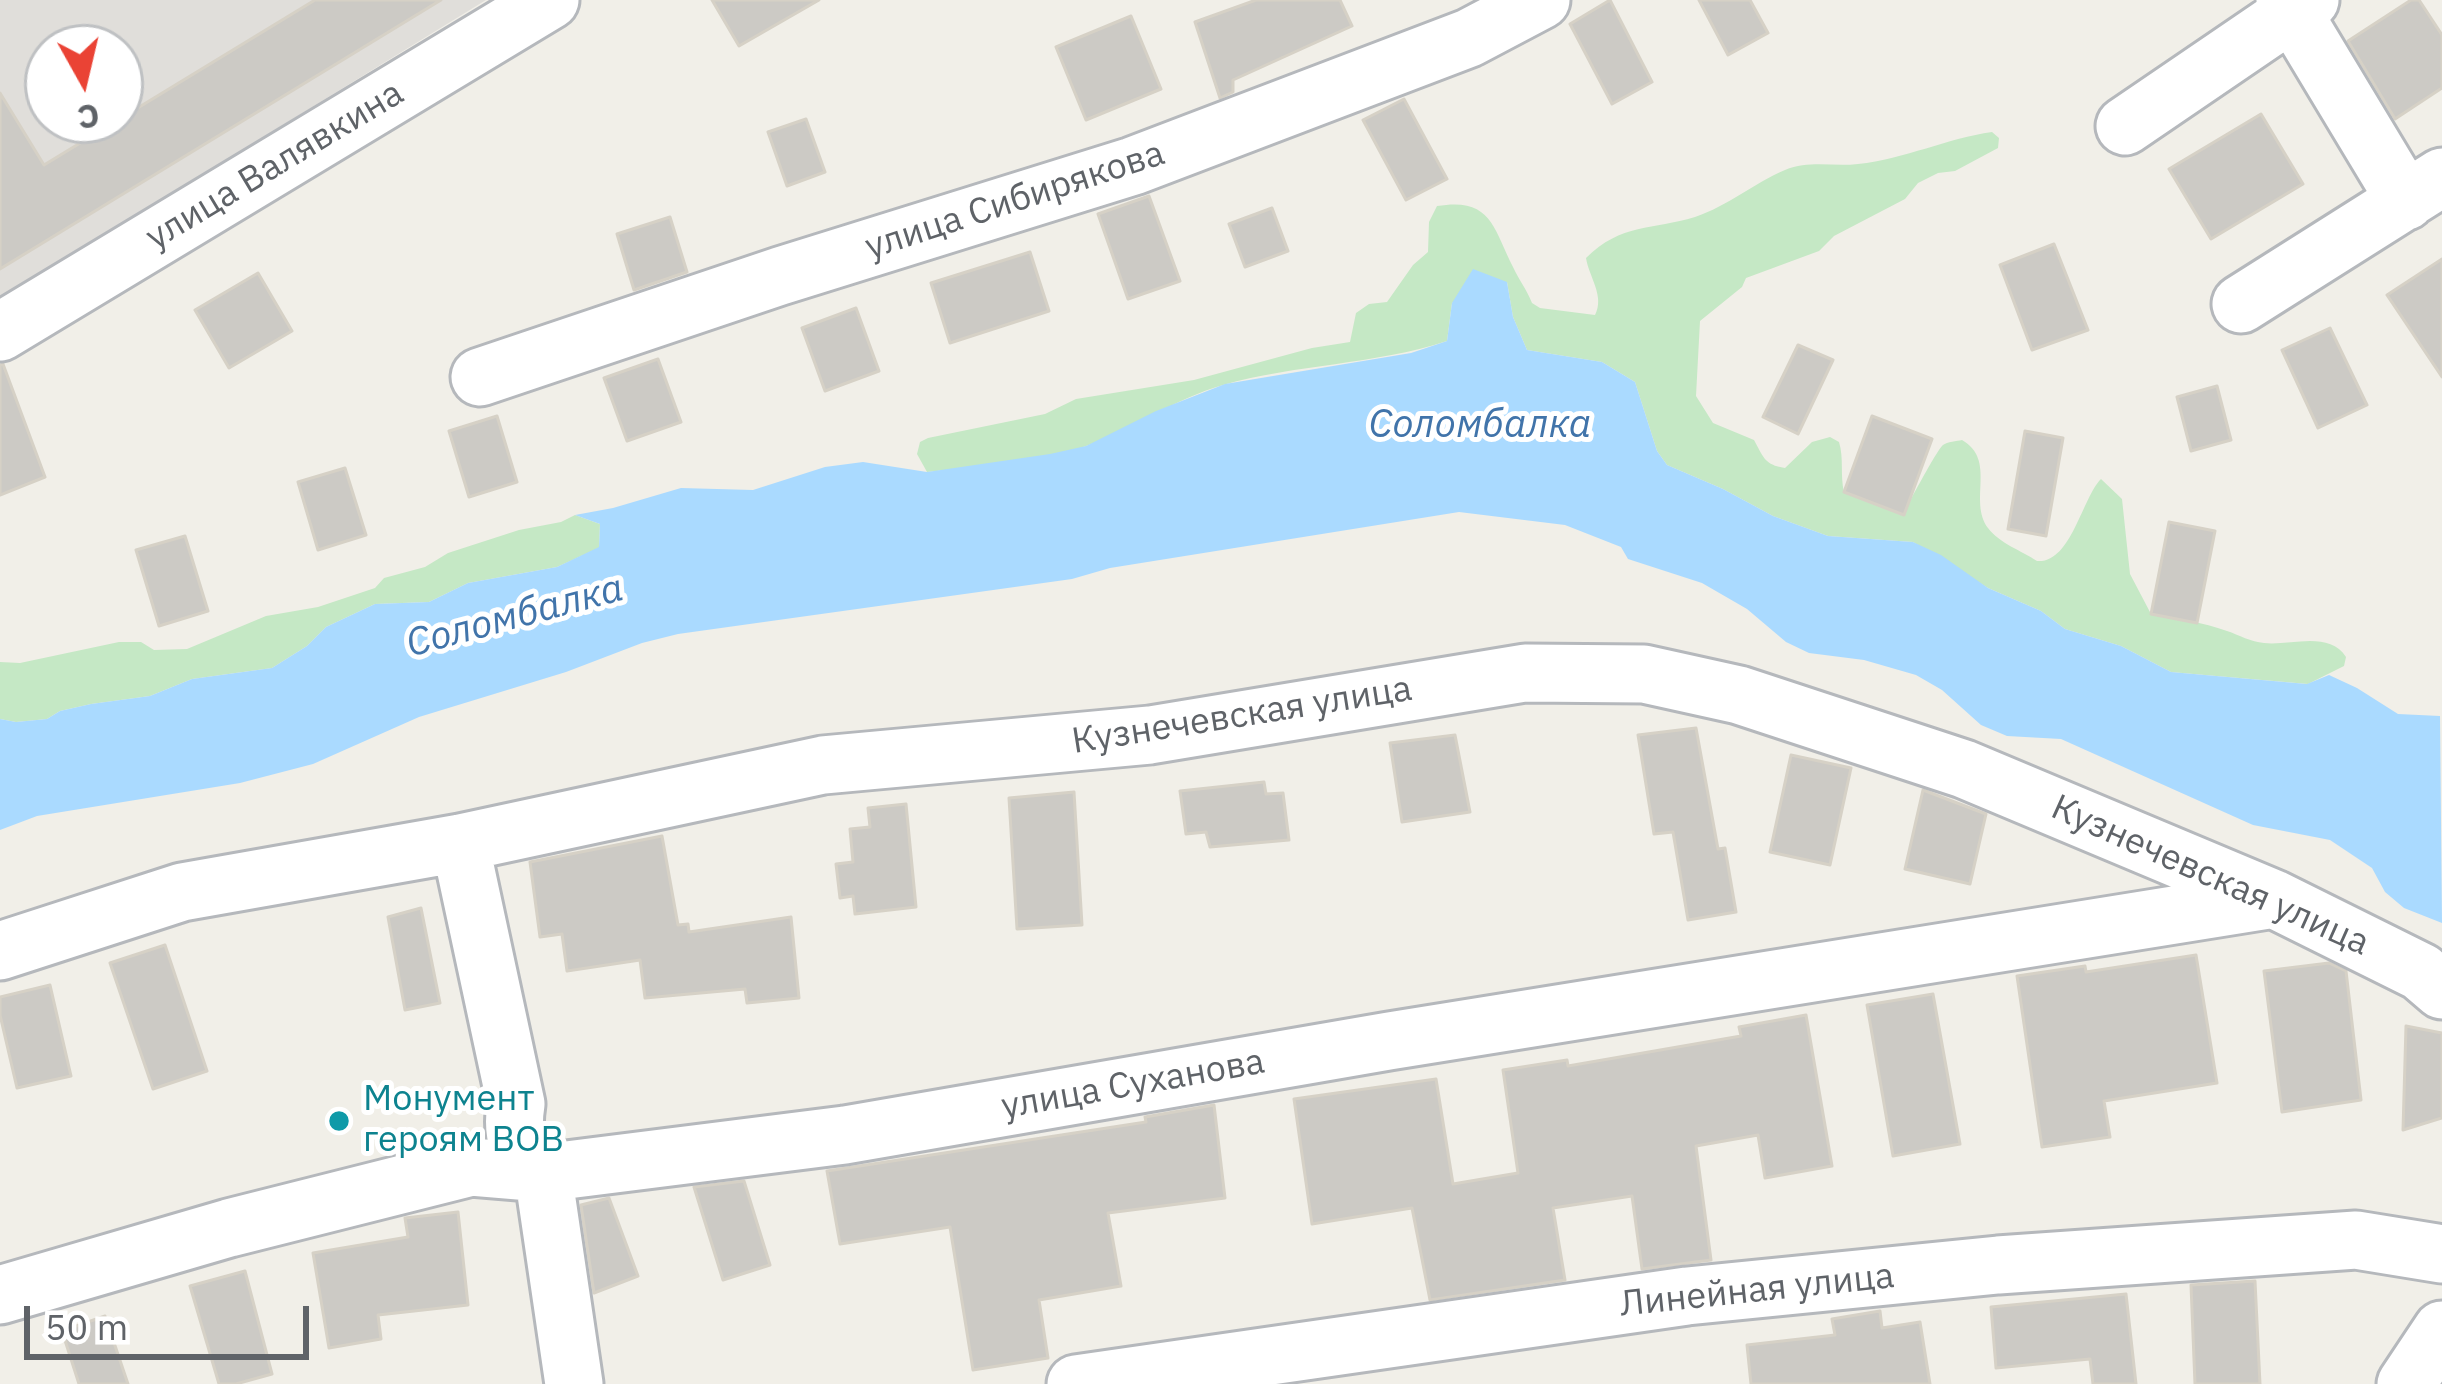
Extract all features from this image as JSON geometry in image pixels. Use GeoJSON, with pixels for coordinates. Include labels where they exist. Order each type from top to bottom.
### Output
{"type":"FeatureCollection","features":[{"type":"Feature","properties":{"kind":"street","name":"улица Валявкина"},"geometry":{"type":"LineString","coordinates":[[0,332],[550,0]]}},
{"type":"Feature","properties":{"kind":"street","name":"улица Сибирякова"},"geometry":{"type":"LineString","coordinates":[[480,377],[780,276],[1133,166],[1468,38],[1541,0]]}},
{"type":"Feature","properties":{"kind":"street"},"geometry":{"type":"LineString","coordinates":[[2125,126],[2295,3],[2424,189],[2241,304]]}},
{"type":"Feature","properties":{"kind":"street","name":"Кузнечевская улица"},"geometry":{"type":"LineString","coordinates":[[0,951],[182,892],[460,843],[823,765],[1150,735],[1525,673],[1644,674],[1738,695],[1964,769],[2274,899],[2421,972],[2442,990]]}},
{"type":"Feature","properties":{"kind":"street"},"geometry":{"type":"LineString","coordinates":[[460,843],[516,1104],[512,1131],[522,1156],[543,1173],[574,1384]]}},
{"type":"Feature","properties":{"kind":"street","name":"улица Суханова"},"geometry":{"type":"LineString","coordinates":[[0,1295],[229,1228],[471,1167],[543,1173],[845,1135],[1389,1041],[2274,899]]}},
{"type":"Feature","properties":{"kind":"street","name":"Линейная улица"},"geometry":{"type":"LineString","coordinates":[[1076,1384],[1687,1296],[1976,1267],[2356,1240],[2442,1254]]}},
{"type":"Feature","properties":{"kind":"street"},"geometry":{"type":"LineString","coordinates":[[2406,1384],[2442,1330]]}},
{"type":"Feature","properties":{"kind":"shaded area"},"geometry":{"type":"Polygon","coordinates":[[[0,0],[486,0],[0,299],[0,0]]]}},
{"type":"Feature","properties":{"kind":"green space"},"geometry":{"type":"Polygon","coordinates":[[[1992,132],[1999,138],[1998,148],[1955,171],[1918,183],[1905,199],[1834,236],[1819,251],[1746,278],[1742,287],[1700,321],[1696,396],[1713,423],[1754,440],[1768,462],[1785,468],[1812,442],[1830,437],[1839,442],[1844,492],[1903,514],[1940,448],[1962,440],[1978,458],[1980,506],[1988,528],[2037,561],[2059,552],[2101,479],[2122,499],[2130,574],[2151,614],[2209,625],[2259,642],[2319,641],[2339,649],[2346,657],[2344,666],[2308,684],[2171,672],[2121,646],[2065,629],[2041,611],[1988,588],[1913,542],[1828,536],[1773,516],[1667,465],[1657,451],[1635,382],[1602,362],[1527,350],[1513,317],[1507,282],[1452,303],[1447,341],[1223,385],[1070,451],[927,472],[917,454],[920,442],[928,438],[1045,414],[1076,399],[1194,380],[1350,342],[1356,313],[1369,304],[1387,302],[1428,252],[1429,222],[1437,206],[1469,206],[1488,218],[1532,303],[1595,315],[1597,294],[1586,258],[1612,239],[1707,212],[1794,167],[1875,161],[1992,132]]]}},
{"type":"Feature","properties":{"kind":"green space"},"geometry":{"type":"Polygon","coordinates":[[[575,515],[600,524],[599,548],[557,567],[468,583],[429,602],[375,604],[326,627],[307,646],[272,668],[192,679],[150,696],[91,704],[47,719],[0,719],[0,662],[20,663],[119,642],[141,642],[154,650],[187,649],[266,616],[318,607],[375,588],[384,578],[425,567],[448,553],[575,515]]]}},
{"type":"Feature","properties":{"kind":"water","name":"Соломбалка"},"geometry":{"type":"Polygon","coordinates":[[[1473,269],[1507,282],[1513,317],[1527,350],[1602,362],[1635,382],[1657,451],[1667,465],[1773,516],[1828,536],[1913,542],[1988,588],[2041,611],[2065,629],[2121,646],[2171,672],[2307,684],[2329,675],[2398,714],[2440,716],[2442,923],[2404,908],[2385,892],[2372,868],[2330,840],[2253,825],[2061,739],[2007,736],[1981,725],[1942,690],[1916,675],[1864,660],[1809,653],[1702,583],[1628,559],[1621,547],[1565,525],[1459,512],[1110,568],[1072,579],[678,634],[419,717],[313,764],[240,783],[37,816],[0,830],[0,719],[47,719],[91,704],[150,696],[192,679],[272,668],[307,646],[326,627],[375,604],[429,602],[468,583],[557,567],[599,547],[600,524],[575,515],[681,488],[753,490],[825,467],[863,462],[927,472],[1050,454],[1086,446],[1225,384],[1411,353],[1447,341],[1452,303],[1473,269]]]}},
{"type":"Feature","properties":{"kind":"building"},"geometry":{"type":"Polygon","coordinates":[[[315,0],[441,0],[0,269],[0,93],[24,132],[24,144],[31,144],[44,165],[78,144],[144,144],[144,104],[315,0]]]}},
{"type":"Feature","properties":{"kind":"building"},"geometry":{"type":"Polygon","coordinates":[[[712,0],[819,0],[739,46],[712,0]]]}},
{"type":"Feature","properties":{"kind":"building"},"geometry":{"type":"Polygon","coordinates":[[[1256,0],[1340,0],[1352,26],[1233,80],[1233,92],[1220,98],[1195,22],[1256,0]]]}},
{"type":"Feature","properties":{"kind":"building"},"geometry":{"type":"Polygon","coordinates":[[[1610,0],[1652,82],[1612,104],[1570,24],[1610,0]]]}},
{"type":"Feature","properties":{"kind":"building"},"geometry":{"type":"Polygon","coordinates":[[[1699,0],[1750,0],[1768,33],[1728,55],[1699,0]]]}},
{"type":"Feature","properties":{"kind":"building"},"geometry":{"type":"Polygon","coordinates":[[[2411,0],[2419,0],[2442,35],[2442,88],[2395,119],[2348,41],[2411,0]]]}},
{"type":"Feature","properties":{"kind":"building"},"geometry":{"type":"Polygon","coordinates":[[[1131,16],[1161,89],[1086,120],[1056,47],[1131,16]]]}},
{"type":"Feature","properties":{"kind":"building"},"geometry":{"type":"Polygon","coordinates":[[[1404,99],[1447,179],[1406,200],[1363,120],[1404,99]]]}},
{"type":"Feature","properties":{"kind":"building"},"geometry":{"type":"Polygon","coordinates":[[[2261,114],[2303,184],[2211,239],[2169,169],[2261,114]]]}},
{"type":"Feature","properties":{"kind":"building"},"geometry":{"type":"Polygon","coordinates":[[[806,119],[825,172],[787,186],[768,132],[806,119]]]}},
{"type":"Feature","properties":{"kind":"building"},"geometry":{"type":"Polygon","coordinates":[[[1149,196],[1180,281],[1128,299],[1098,214],[1149,196]]]}},
{"type":"Feature","properties":{"kind":"building"},"geometry":{"type":"Polygon","coordinates":[[[1272,208],[1288,251],[1245,267],[1229,224],[1272,208]]]}},
{"type":"Feature","properties":{"kind":"building"},"geometry":{"type":"Polygon","coordinates":[[[670,217],[687,272],[634,290],[617,234],[670,217]]]}},
{"type":"Feature","properties":{"kind":"building"},"geometry":{"type":"Polygon","coordinates":[[[2054,244],[2088,330],[2032,350],[2000,265],[2054,244]]]}},
{"type":"Feature","properties":{"kind":"building"},"geometry":{"type":"Polygon","coordinates":[[[1030,252],[1049,311],[950,343],[931,283],[1030,252]]]}},
{"type":"Feature","properties":{"kind":"building"},"geometry":{"type":"Polygon","coordinates":[[[2442,259],[2442,377],[2387,295],[2442,259]]]}},
{"type":"Feature","properties":{"kind":"building"},"geometry":{"type":"Polygon","coordinates":[[[258,273],[292,331],[229,368],[195,310],[258,273]]]}},
{"type":"Feature","properties":{"kind":"building"},"geometry":{"type":"Polygon","coordinates":[[[856,308],[879,371],[825,391],[802,328],[856,308]]]}},
{"type":"Feature","properties":{"kind":"building"},"geometry":{"type":"Polygon","coordinates":[[[2330,328],[2367,405],[2318,428],[2282,350],[2330,328]]]}},
{"type":"Feature","properties":{"kind":"building"},"geometry":{"type":"Polygon","coordinates":[[[1798,345],[1833,360],[1798,434],[1763,417],[1798,345]]]}},
{"type":"Feature","properties":{"kind":"building"},"geometry":{"type":"Polygon","coordinates":[[[658,359],[681,422],[627,441],[604,378],[658,359]]]}},
{"type":"Feature","properties":{"kind":"building"},"geometry":{"type":"Polygon","coordinates":[[[0,365],[45,477],[0,495],[0,365]]]}},
{"type":"Feature","properties":{"kind":"building"},"geometry":{"type":"Polygon","coordinates":[[[2217,386],[2231,440],[2191,451],[2177,397],[2217,386]]]}},
{"type":"Feature","properties":{"kind":"building"},"geometry":{"type":"Polygon","coordinates":[[[497,416],[517,482],[469,497],[449,431],[497,416]]]}},
{"type":"Feature","properties":{"kind":"building"},"geometry":{"type":"Polygon","coordinates":[[[1872,416],[1932,439],[1904,515],[1844,492],[1872,416]]]}},
{"type":"Feature","properties":{"kind":"building"},"geometry":{"type":"Polygon","coordinates":[[[2025,431],[2063,438],[2046,536],[2008,529],[2025,431]]]}},
{"type":"Feature","properties":{"kind":"building"},"geometry":{"type":"Polygon","coordinates":[[[345,468],[366,535],[318,550],[298,482],[345,468]]]}},
{"type":"Feature","properties":{"kind":"building"},"geometry":{"type":"Polygon","coordinates":[[[2169,522],[2215,531],[2197,623],[2151,614],[2169,522]]]}},
{"type":"Feature","properties":{"kind":"building"},"geometry":{"type":"Polygon","coordinates":[[[185,536],[208,611],[159,626],[136,550],[185,536]]]}},
{"type":"Feature","properties":{"kind":"building"},"geometry":{"type":"Polygon","coordinates":[[[1696,728],[1718,849],[1725,848],[1736,912],[1688,920],[1673,832],[1654,834],[1638,735],[1696,728]]]}},
{"type":"Feature","properties":{"kind":"building"},"geometry":{"type":"Polygon","coordinates":[[[1455,735],[1470,812],[1402,822],[1390,743],[1455,735]]]}},
{"type":"Feature","properties":{"kind":"building"},"geometry":{"type":"Polygon","coordinates":[[[1791,755],[1851,768],[1830,865],[1770,852],[1791,755]]]}},
{"type":"Feature","properties":{"kind":"building"},"geometry":{"type":"Polygon","coordinates":[[[1264,782],[1266,794],[1283,793],[1289,840],[1210,847],[1206,832],[1186,834],[1180,791],[1264,782]]]}},
{"type":"Feature","properties":{"kind":"building"},"geometry":{"type":"Polygon","coordinates":[[[1923,790],[1986,814],[1970,884],[1905,869],[1923,790]]]}},
{"type":"Feature","properties":{"kind":"building"},"geometry":{"type":"Polygon","coordinates":[[[1074,792],[1082,925],[1017,929],[1009,798],[1074,792]]]}},
{"type":"Feature","properties":{"kind":"building"},"geometry":{"type":"Polygon","coordinates":[[[906,804],[916,907],[855,914],[853,896],[840,898],[836,864],[853,862],[850,829],[870,827],[868,808],[906,804]]]}},
{"type":"Feature","properties":{"kind":"building"},"geometry":{"type":"Polygon","coordinates":[[[662,836],[678,925],[688,924],[689,932],[791,917],[799,998],[747,1003],[745,989],[645,998],[640,960],[567,971],[562,934],[540,937],[530,862],[662,836]]]}},
{"type":"Feature","properties":{"kind":"building"},"geometry":{"type":"Polygon","coordinates":[[[421,908],[440,1003],[405,1010],[388,917],[421,908]]]}},
{"type":"Feature","properties":{"kind":"building"},"geometry":{"type":"Polygon","coordinates":[[[165,945],[207,1071],[153,1089],[110,963],[165,945]]]}},
{"type":"Feature","properties":{"kind":"building"},"geometry":{"type":"Polygon","coordinates":[[[2196,955],[2217,1083],[2104,1101],[2110,1137],[2042,1147],[2017,976],[2085,966],[2086,972],[2196,955]]]}},
{"type":"Feature","properties":{"kind":"building"},"geometry":{"type":"Polygon","coordinates":[[[2329,963],[2346,971],[2361,1100],[2282,1112],[2264,971],[2329,963]]]}},
{"type":"Feature","properties":{"kind":"building"},"geometry":{"type":"Polygon","coordinates":[[[50,985],[71,1076],[17,1088],[0,997],[50,985]]]}},
{"type":"Feature","properties":{"kind":"building"},"geometry":{"type":"Polygon","coordinates":[[[1933,994],[1960,1144],[1893,1156],[1867,1005],[1933,994]]]}},
{"type":"Feature","properties":{"kind":"building"},"geometry":{"type":"Polygon","coordinates":[[[1806,1015],[1832,1166],[1765,1178],[1758,1135],[1696,1146],[1711,1260],[1642,1269],[1632,1196],[1553,1208],[1565,1280],[1430,1300],[1412,1208],[1312,1224],[1294,1099],[1436,1079],[1453,1184],[1518,1173],[1503,1070],[1567,1060],[1568,1066],[1741,1036],[1739,1027],[1806,1015]]]}},
{"type":"Feature","properties":{"kind":"building"},"geometry":{"type":"Polygon","coordinates":[[[2406,1026],[2442,1033],[2442,1118],[2403,1130],[2406,1026]]]}},
{"type":"Feature","properties":{"kind":"building"},"geometry":{"type":"Polygon","coordinates":[[[1214,1105],[1225,1198],[1108,1213],[1121,1286],[1039,1300],[1048,1358],[973,1370],[950,1227],[840,1244],[827,1171],[1146,1122],[1145,1117],[1214,1105]]]}},
{"type":"Feature","properties":{"kind":"building"},"geometry":{"type":"Polygon","coordinates":[[[744,1181],[770,1265],[723,1280],[694,1187],[744,1181]]]}},
{"type":"Feature","properties":{"kind":"building"},"geometry":{"type":"Polygon","coordinates":[[[609,1198],[638,1276],[594,1293],[581,1205],[609,1198]]]}},
{"type":"Feature","properties":{"kind":"building"},"geometry":{"type":"Polygon","coordinates":[[[458,1212],[468,1305],[378,1315],[381,1339],[329,1348],[313,1253],[408,1237],[405,1218],[458,1212]]]}},
{"type":"Feature","properties":{"kind":"building"},"geometry":{"type":"Polygon","coordinates":[[[245,1271],[272,1374],[219,1384],[190,1286],[245,1271]]]}},
{"type":"Feature","properties":{"kind":"building"},"geometry":{"type":"Polygon","coordinates":[[[2255,1281],[2260,1384],[2195,1384],[2191,1285],[2255,1281]]]}},
{"type":"Feature","properties":{"kind":"building"},"geometry":{"type":"Polygon","coordinates":[[[2126,1294],[2136,1384],[2093,1384],[2090,1359],[1996,1368],[1991,1307],[2126,1294]]]}},
{"type":"Feature","properties":{"kind":"building"},"geometry":{"type":"Polygon","coordinates":[[[1880,1311],[1882,1328],[1920,1322],[1930,1384],[1751,1384],[1747,1345],[1835,1335],[1832,1319],[1880,1311]]]}},
{"type":"Feature","properties":{"kind":"building"},"geometry":{"type":"Polygon","coordinates":[[[105,1316],[128,1384],[79,1384],[62,1331],[105,1316]]]}},
{"type":"Feature","properties":{"kind":"place","name":"Монумент героям ВОВ"},"geometry":{"type":"Point","coordinates":[339,1121]}}]}
